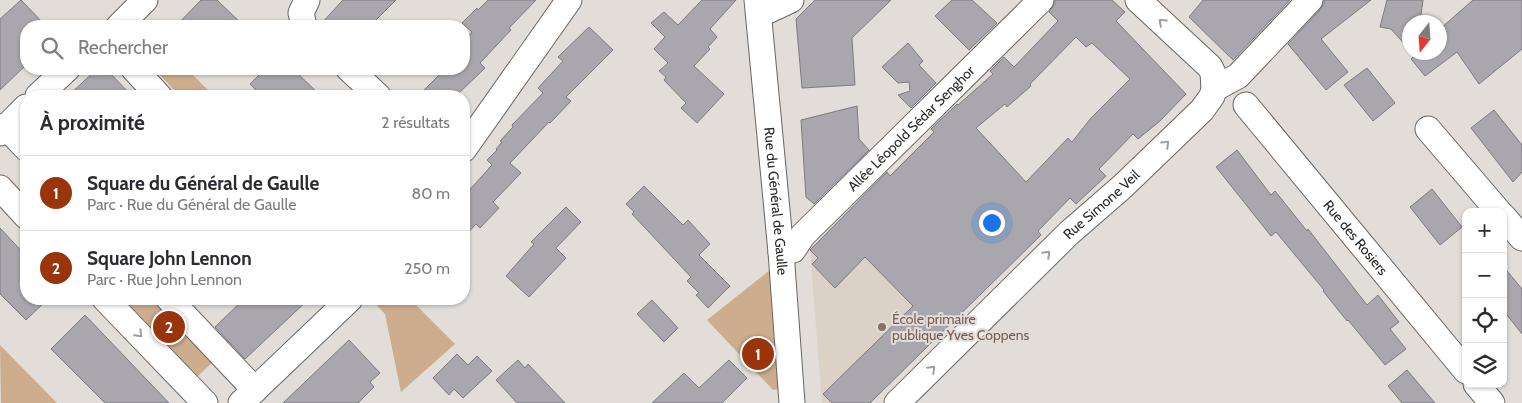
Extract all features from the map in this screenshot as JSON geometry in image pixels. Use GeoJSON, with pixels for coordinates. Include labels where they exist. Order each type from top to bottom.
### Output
{"type":"FeatureCollection","features":[{"type":"Feature","properties":{"kind":"street"},"geometry":{"type":"LineString","coordinates":[[125,20],[145,0]]}},
{"type":"Feature","properties":{"kind":"street"},"geometry":{"type":"LineString","coordinates":[[302,20],[301,14],[307,0]]}},
{"type":"Feature","properties":{"kind":"street"},"geometry":{"type":"LineString","coordinates":[[470,141],[570,0]]}},
{"type":"Feature","properties":{"kind":"street"},"geometry":{"type":"LineString","coordinates":[[758,7],[791,0]]}},
{"type":"Feature","properties":{"kind":"street","name":"Allée Léopold Sédar Senghor"},"geometry":{"type":"LineString","coordinates":[[781,252],[793,250],[803,235],[1042,0]]}},
{"type":"Feature","properties":{"kind":"street"},"geometry":{"type":"LineString","coordinates":[[1138,0],[1210,67],[1214,73],[1214,90]]}},
{"type":"Feature","properties":{"kind":"street"},"geometry":{"type":"LineString","coordinates":[[1214,90],[1238,76],[1310,0]]}},
{"type":"Feature","properties":{"kind":"street","name":"Rue du Général de Gaulle"},"geometry":{"type":"LineString","coordinates":[[758,7],[781,252],[792,403]]}},
{"type":"Feature","properties":{"kind":"street"},"geometry":{"type":"LineString","coordinates":[[44,90],[61,75]]}},
{"type":"Feature","properties":{"kind":"street"},"geometry":{"type":"LineString","coordinates":[[140,75],[153,90]]}},
{"type":"Feature","properties":{"kind":"street"},"geometry":{"type":"LineString","coordinates":[[355,75],[372,90]]}},
{"type":"Feature","properties":{"kind":"street","name":"Rue Simone Veil"},"geometry":{"type":"LineString","coordinates":[[897,403],[1069,233],[1122,187],[1202,110],[1214,90]]}},
{"type":"Feature","properties":{"kind":"street","name":"Rue des Rosiers"},"geometry":{"type":"LineString","coordinates":[[1246,105],[1462,366]]}},
{"type":"Feature","properties":{"kind":"street"},"geometry":{"type":"LineString","coordinates":[[20,113],[2,130],[20,144]]}},
{"type":"Feature","properties":{"kind":"street"},"geometry":{"type":"LineString","coordinates":[[1428,129],[1496,208]]}},
{"type":"Feature","properties":{"kind":"street"},"geometry":{"type":"LineString","coordinates":[[0,188],[20,210]]}},
{"type":"Feature","properties":{"kind":"street"},"geometry":{"type":"LineString","coordinates":[[1507,221],[1522,238]]}},
{"type":"Feature","properties":{"kind":"street"},"geometry":{"type":"LineString","coordinates":[[111,305],[206,403]]}},
{"type":"Feature","properties":{"kind":"street"},"geometry":{"type":"LineString","coordinates":[[174,305],[248,396],[344,305]]}},
{"type":"Feature","properties":{"kind":"street"},"geometry":{"type":"LineString","coordinates":[[1479,388],[1492,403]]}},
{"type":"Feature","properties":{"kind":"shaded area"},"geometry":{"type":"Polygon","coordinates":[[[160,75],[193,75],[208,90],[174,90],[160,75]]]}},
{"type":"Feature","properties":{"kind":"shaded area","name":"École primaire publique Yves Coppens"},"geometry":{"type":"Polygon","coordinates":[[[936,129],[1041,235],[870,403],[822,403],[810,250],[841,224],[936,129]]]}},
{"type":"Feature","properties":{"kind":"shaded area"},"geometry":{"type":"Polygon","coordinates":[[[770,270],[780,389],[773,390],[707,320],[770,270]]]}},
{"type":"Feature","properties":{"kind":"shaded area"},"geometry":{"type":"Polygon","coordinates":[[[126,305],[170,305],[219,356],[196,378],[126,305]]]}},
{"type":"Feature","properties":{"kind":"shaded area"},"geometry":{"type":"Polygon","coordinates":[[[377,305],[416,305],[455,344],[401,392],[385,314],[377,305]]]}},
{"type":"Feature","properties":{"kind":"shaded area"},"geometry":{"type":"Polygon","coordinates":[[[0,345],[57,403],[1,403],[0,345]]]}},
{"type":"Feature","properties":{"kind":"building"},"geometry":{"type":"Polygon","coordinates":[[[21,0],[40,20],[20,20],[20,71],[0,90],[0,19],[21,0]]]}},
{"type":"Feature","properties":{"kind":"building"},"geometry":{"type":"Polygon","coordinates":[[[201,0],[217,0],[238,20],[182,20],[201,0]]]}},
{"type":"Feature","properties":{"kind":"building"},"geometry":{"type":"Polygon","coordinates":[[[343,0],[396,0],[376,20],[325,20],[343,0]]]}},
{"type":"Feature","properties":{"kind":"building"},"geometry":{"type":"Polygon","coordinates":[[[488,0],[536,0],[509,28],[511,30],[480,63],[485,68],[462,90],[424,90],[439,75],[470,75],[470,34],[472,32],[470,30],[470,20],[465,20],[477,8],[478,10],[488,0]]]}},
{"type":"Feature","properties":{"kind":"building"},"geometry":{"type":"Polygon","coordinates":[[[702,0],[736,0],[710,29],[717,37],[708,47],[710,49],[694,66],[724,94],[697,123],[681,108],[686,103],[664,80],[666,77],[659,71],[668,63],[654,49],[665,37],[651,23],[664,12],[678,25],[702,0]]]}},
{"type":"Feature","properties":{"kind":"building"},"geometry":{"type":"Polygon","coordinates":[[[815,0],[891,0],[852,38],[855,85],[802,88],[796,19],[815,0]]]}},
{"type":"Feature","properties":{"kind":"building"},"geometry":{"type":"Polygon","coordinates":[[[952,0],[972,0],[997,23],[969,50],[935,16],[952,0]]]}},
{"type":"Feature","properties":{"kind":"building"},"geometry":{"type":"Polygon","coordinates":[[[1055,0],[1112,0],[1125,12],[1116,21],[1186,94],[1160,121],[1138,139],[1133,134],[1099,169],[1106,176],[1076,204],[1070,198],[1038,231],[1041,235],[870,403],[832,403],[823,394],[913,306],[865,257],[835,288],[812,264],[818,258],[810,250],[887,172],[890,176],[934,132],[931,129],[993,74],[990,71],[1004,57],[1014,67],[1058,21],[1049,12],[1055,4],[1055,0]],[[1076,37],[1030,84],[1031,86],[1007,107],[1005,104],[976,128],[1026,182],[1068,138],[1072,142],[1091,118],[1130,79],[1092,43],[1086,47],[1076,37]]]}},
{"type":"Feature","properties":{"kind":"building"},"geometry":{"type":"Polygon","coordinates":[[[1203,0],[1290,0],[1233,60],[1189,17],[1203,0]]]}},
{"type":"Feature","properties":{"kind":"building"},"geometry":{"type":"Polygon","coordinates":[[[1324,0],[1371,0],[1321,39],[1348,72],[1326,90],[1288,44],[1320,10],[1324,0]]]}},
{"type":"Feature","properties":{"kind":"building"},"geometry":{"type":"Polygon","coordinates":[[[1387,0],[1423,0],[1421,15],[1402,15],[1402,41],[1391,29],[1380,27],[1387,0]]]}},
{"type":"Feature","properties":{"kind":"building"},"geometry":{"type":"Polygon","coordinates":[[[1473,0],[1522,0],[1522,49],[1479,84],[1457,52],[1447,60],[1447,23],[1473,0]]]}},
{"type":"Feature","properties":{"kind":"building"},"geometry":{"type":"Polygon","coordinates":[[[589,27],[613,50],[566,97],[571,101],[510,163],[521,173],[493,202],[499,208],[480,228],[476,224],[470,230],[470,189],[492,165],[487,160],[497,150],[502,142],[500,141],[513,127],[512,125],[543,93],[538,88],[563,61],[558,57],[589,27]]]}},
{"type":"Feature","properties":{"kind":"building"},"geometry":{"type":"Polygon","coordinates":[[[908,43],[923,61],[919,65],[936,83],[911,108],[898,95],[910,91],[909,82],[898,83],[882,67],[908,43]]]}},
{"type":"Feature","properties":{"kind":"building"},"geometry":{"type":"Polygon","coordinates":[[[1412,60],[1446,60],[1425,76],[1412,60]]]}},
{"type":"Feature","properties":{"kind":"building"},"geometry":{"type":"Polygon","coordinates":[[[1367,68],[1395,103],[1373,121],[1344,85],[1367,68]]]}},
{"type":"Feature","properties":{"kind":"building"},"geometry":{"type":"Polygon","coordinates":[[[91,75],[112,75],[126,90],[74,90],[91,75]]]}},
{"type":"Feature","properties":{"kind":"building"},"geometry":{"type":"Polygon","coordinates":[[[259,75],[299,75],[315,90],[256,90],[250,84],[259,75]]]}},
{"type":"Feature","properties":{"kind":"building"},"geometry":{"type":"Polygon","coordinates":[[[857,106],[859,139],[869,150],[814,204],[806,197],[801,120],[857,106]]]}},
{"type":"Feature","properties":{"kind":"building"},"geometry":{"type":"Polygon","coordinates":[[[1494,110],[1522,145],[1522,172],[1513,182],[1471,128],[1494,110]]]}},
{"type":"Feature","properties":{"kind":"building"},"geometry":{"type":"Polygon","coordinates":[[[1237,150],[1271,195],[1275,191],[1307,231],[1308,229],[1367,305],[1378,295],[1399,322],[1390,329],[1406,349],[1385,365],[1347,321],[1276,232],[1271,236],[1216,167],[1237,150]]]}},
{"type":"Feature","properties":{"kind":"building"},"geometry":{"type":"Polygon","coordinates":[[[644,186],[683,225],[688,220],[710,244],[699,255],[730,286],[708,308],[696,295],[699,293],[687,281],[691,277],[632,214],[634,212],[626,204],[644,186]]]}},
{"type":"Feature","properties":{"kind":"building"},"geometry":{"type":"Polygon","coordinates":[[[1432,189],[1462,227],[1440,245],[1410,207],[1432,189]]]}},
{"type":"Feature","properties":{"kind":"building"},"geometry":{"type":"Polygon","coordinates":[[[566,207],[581,222],[556,248],[566,258],[529,297],[506,276],[534,244],[531,242],[566,207]]]}},
{"type":"Feature","properties":{"kind":"building"},"geometry":{"type":"Polygon","coordinates":[[[0,228],[20,250],[20,305],[42,305],[26,320],[0,294],[0,228]]]}},
{"type":"Feature","properties":{"kind":"building"},"geometry":{"type":"Polygon","coordinates":[[[1507,271],[1522,289],[1522,334],[1507,315],[1507,271]]]}},
{"type":"Feature","properties":{"kind":"building"},"geometry":{"type":"Polygon","coordinates":[[[652,300],[678,328],[664,342],[637,314],[652,300]]]}},
{"type":"Feature","properties":{"kind":"building"},"geometry":{"type":"Polygon","coordinates":[[[238,305],[303,305],[245,359],[215,327],[238,305]]]}},
{"type":"Feature","properties":{"kind":"building"},"geometry":{"type":"Polygon","coordinates":[[[85,315],[169,403],[105,403],[51,349],[85,315]]]}},
{"type":"Feature","properties":{"kind":"building"},"geometry":{"type":"Polygon","coordinates":[[[349,340],[380,373],[370,382],[374,387],[358,403],[283,403],[349,340]]]}},
{"type":"Feature","properties":{"kind":"building"},"geometry":{"type":"Polygon","coordinates":[[[457,354],[468,365],[477,356],[492,371],[463,398],[454,389],[449,395],[433,378],[457,354]]]}},
{"type":"Feature","properties":{"kind":"building"},"geometry":{"type":"Polygon","coordinates":[[[518,360],[525,368],[528,364],[565,403],[517,403],[496,380],[518,360]]]}},
{"type":"Feature","properties":{"kind":"building"},"geometry":{"type":"Polygon","coordinates":[[[729,360],[747,378],[722,403],[652,403],[684,373],[699,388],[729,360]]]}},
{"type":"Feature","properties":{"kind":"building"},"geometry":{"type":"Polygon","coordinates":[[[1407,370],[1435,403],[1402,403],[1388,386],[1407,370]]]}},
{"type":"Feature","properties":{"kind":"place","name":"Square John Lennon"},"geometry":{"type":"Point","coordinates":[169,327]}},
{"type":"Feature","properties":{"kind":"place","name":"École primaire publique Yves Coppens"},"geometry":{"type":"Point","coordinates":[882,327]}},
{"type":"Feature","properties":{"kind":"place","name":"Square du Général de Gaulle"},"geometry":{"type":"Point","coordinates":[758,354]}}]}
